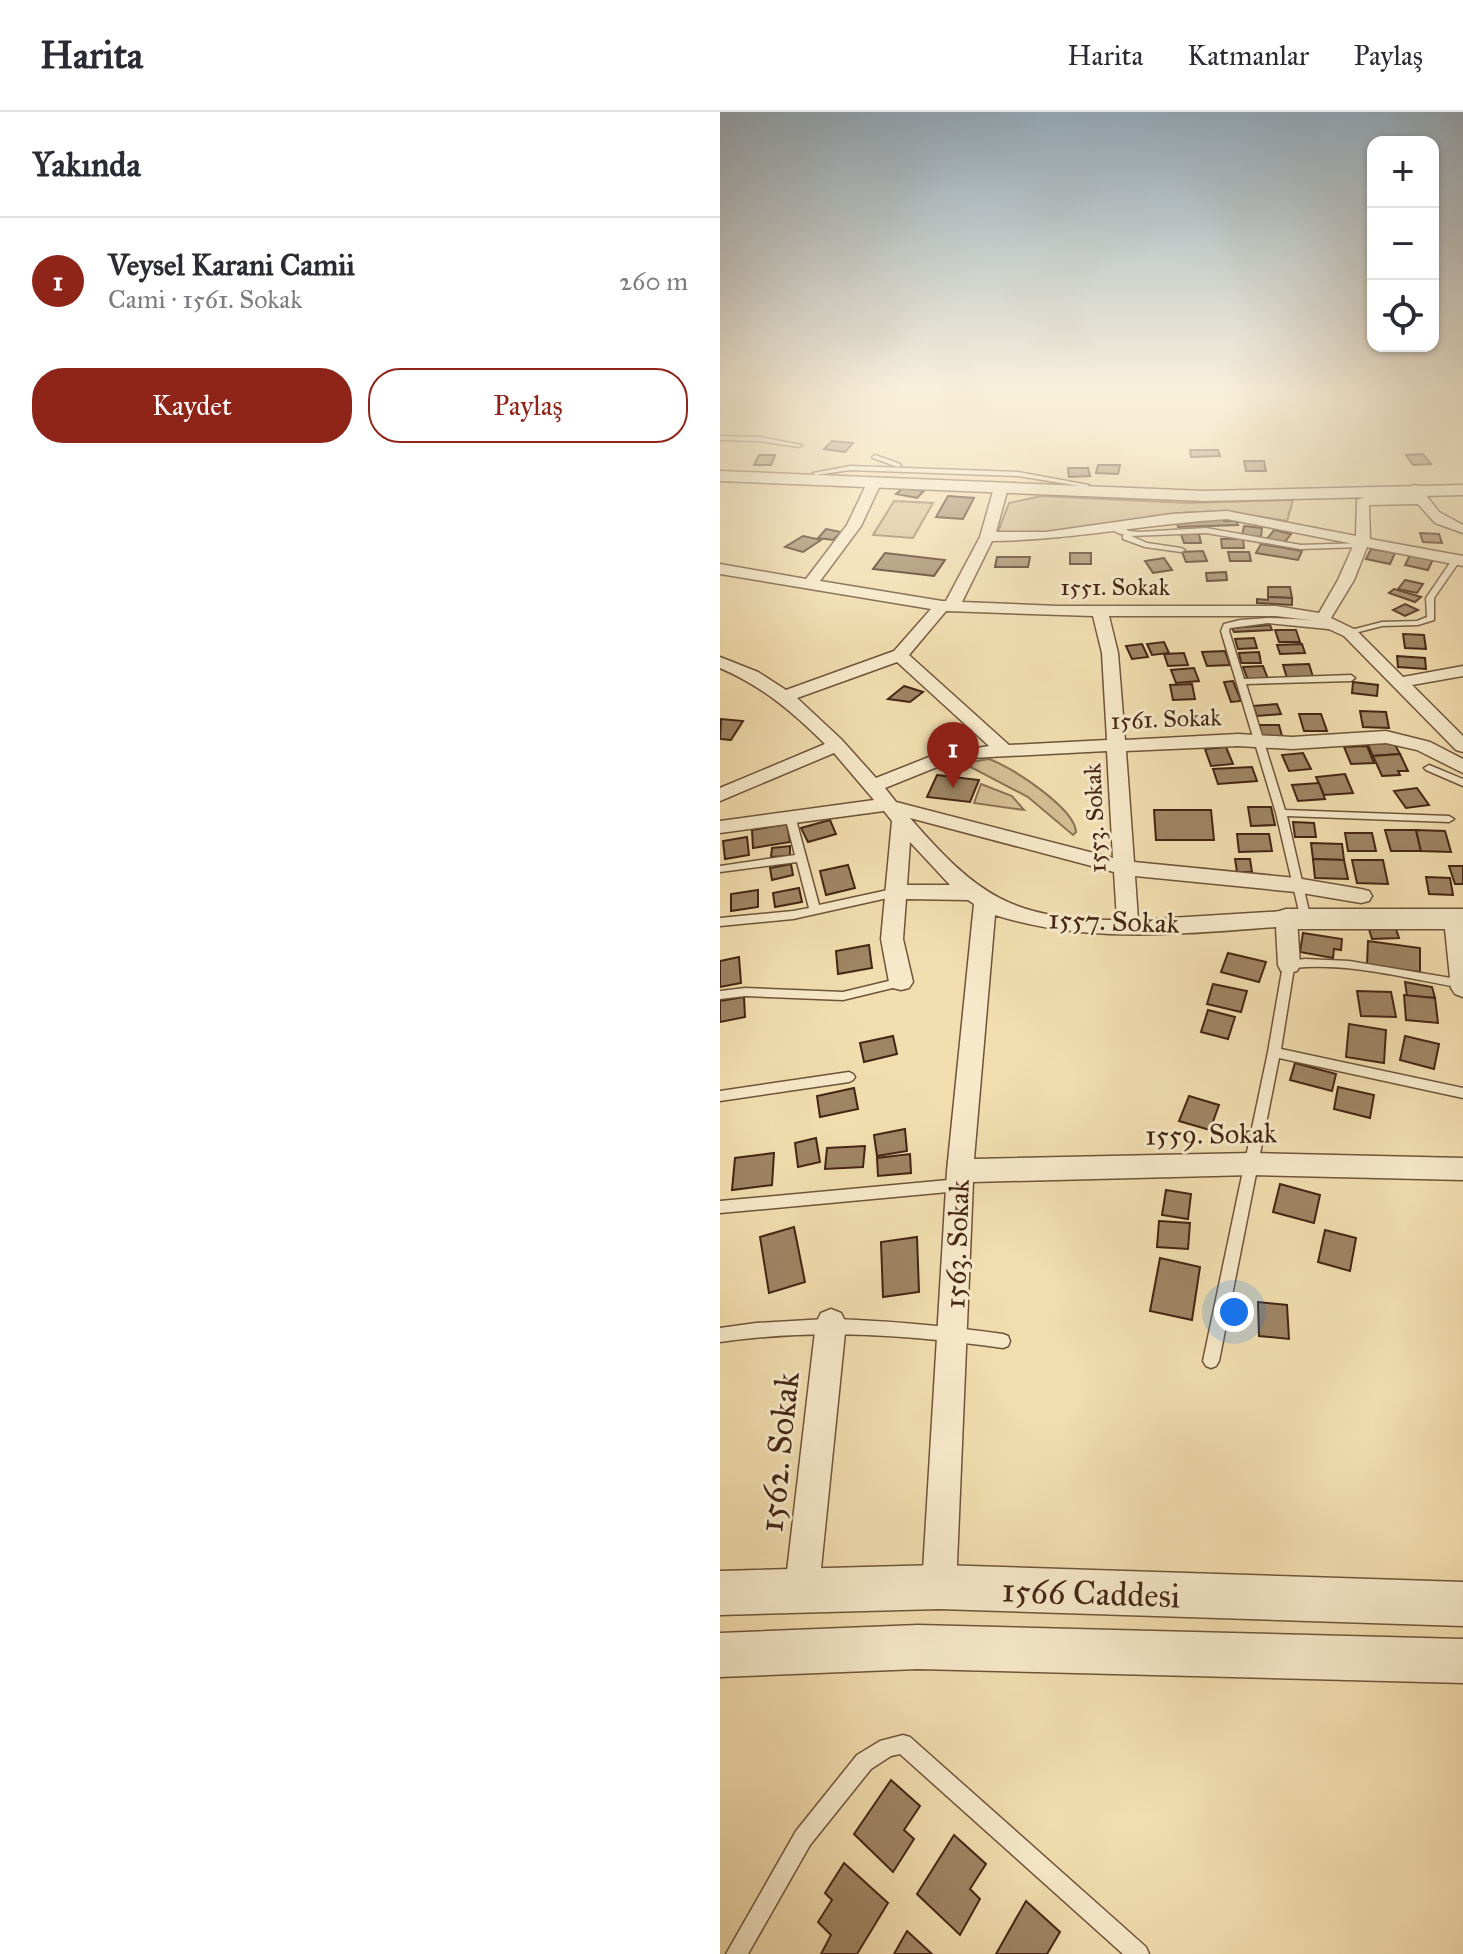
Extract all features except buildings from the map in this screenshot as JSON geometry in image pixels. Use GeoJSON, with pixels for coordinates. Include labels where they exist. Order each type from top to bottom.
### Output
{"type":"FeatureCollection","features":[{"type":"Feature","properties":{"kind":"street"},"geometry":{"type":"LineString","coordinates":[[838,474],[1203,489],[1416,492],[1441,522],[1463,529]]}},
{"type":"Feature","properties":{"kind":"street"},"geometry":{"type":"LineString","coordinates":[[720,476],[1204,496],[1463,490]]}},
{"type":"Feature","properties":{"kind":"street"},"geometry":{"type":"LineString","coordinates":[[809,585],[854,526],[874,483]]}},
{"type":"Feature","properties":{"kind":"street"},"geometry":{"type":"LineString","coordinates":[[1323,619],[1346,580],[1362,542],[1362,503],[1463,483]]}},
{"type":"Feature","properties":{"kind":"street"},"geometry":{"type":"LineString","coordinates":[[786,696],[900,655],[947,606],[987,537],[1001,488]]}},
{"type":"Feature","properties":{"kind":"street"},"geometry":{"type":"LineString","coordinates":[[987,537],[1116,530],[1172,518],[1227,515],[1362,542],[1461,557]]}},
{"type":"Feature","properties":{"kind":"street","name":"1551. Sokak"},"geometry":{"type":"LineString","coordinates":[[720,569],[947,606],[1100,611],[1276,611],[1323,619],[1346,631],[1463,746]]}},
{"type":"Feature","properties":{"kind":"street","name":"1553. Sokak"},"geometry":{"type":"LineString","coordinates":[[1100,611],[1110,653],[1128,928]]}},
{"type":"Feature","properties":{"kind":"street"},"geometry":{"type":"LineString","coordinates":[[900,655],[1002,748]]}},
{"type":"Feature","properties":{"kind":"street","name":"1557. Sokak"},"geometry":{"type":"LineString","coordinates":[[720,662],[763,680],[786,696],[835,746],[901,822],[978,898],[1003,910],[1041,919],[1128,928],[1296,920],[1459,919]]}},
{"type":"Feature","properties":{"kind":"street"},"geometry":{"type":"LineString","coordinates":[[1397,683],[1463,671]]}},
{"type":"Feature","properties":{"kind":"street","name":"1561. Sokak"},"geometry":{"type":"LineString","coordinates":[[871,787],[955,754],[1002,748],[1292,743],[1386,737],[1423,746],[1463,767]]}},
{"type":"Feature","properties":{"kind":"street"},"geometry":{"type":"LineString","coordinates":[[720,795],[835,746]]}},
{"type":"Feature","properties":{"kind":"street"},"geometry":{"type":"LineString","coordinates":[[720,827],[886,805],[1124,868],[1296,885],[1361,896]]}},
{"type":"Feature","properties":{"kind":"street"},"geometry":{"type":"LineString","coordinates":[[901,822],[892,939],[901,982]]}},
{"type":"Feature","properties":{"kind":"street"},"geometry":{"type":"LineString","coordinates":[[897,892],[978,898]]}},
{"type":"Feature","properties":{"kind":"street","name":"1563. Sokak"},"geometry":{"type":"LineString","coordinates":[[939,1587],[959,1178],[978,898]]}},
{"type":"Feature","properties":{"kind":"street"},"geometry":{"type":"LineString","coordinates":[[1459,919],[1463,985]]}},
{"type":"Feature","properties":{"kind":"street"},"geometry":{"type":"LineString","coordinates":[[1289,965],[1296,920]]}},
{"type":"Feature","properties":{"kind":"street","name":"1559. Sokak"},"geometry":{"type":"LineString","coordinates":[[959,1178],[1252,1164],[1463,1169]]}},
{"type":"Feature","properties":{"kind":"street","name":"1562. Sokak"},"geometry":{"type":"LineString","coordinates":[[802,1588],[831,1323]]}},
{"type":"Feature","properties":{"kind":"street","name":"1566 Caddesi"},"geometry":{"type":"LineString","coordinates":[[720,1593],[802,1588],[939,1587],[1463,1604]]}},
{"type":"Feature","properties":{"kind":"street","name":"1566 Caddesi"},"geometry":{"type":"LineString","coordinates":[[720,1655],[918,1647],[1463,1661]]}},
{"type":"Feature","properties":{"kind":"lane"},"geometry":{"type":"LineString","coordinates":[[1017,474],[1086,485]]}},
{"type":"Feature","properties":{"kind":"lane"},"geometry":{"type":"LineString","coordinates":[[1116,530],[1145,545],[1181,550]]}},
{"type":"Feature","properties":{"kind":"lane"},"geometry":{"type":"LineString","coordinates":[[1296,920],[1296,885],[1281,813],[1257,742],[1225,631],[1227,626],[1265,621],[1346,631],[1382,624],[1427,621],[1433,614],[1430,598],[1461,557]]}},
{"type":"Feature","properties":{"kind":"lane"},"geometry":{"type":"LineString","coordinates":[[1241,682],[1351,678]]}},
{"type":"Feature","properties":{"kind":"lane"},"geometry":{"type":"LineString","coordinates":[[1429,768],[1463,783]]}},
{"type":"Feature","properties":{"kind":"lane"},"geometry":{"type":"LineString","coordinates":[[1281,813],[1449,819]]}},
{"type":"Feature","properties":{"kind":"lane"},"geometry":{"type":"LineString","coordinates":[[790,816],[815,909]]}},
{"type":"Feature","properties":{"kind":"lane"},"geometry":{"type":"LineString","coordinates":[[720,869],[799,858]]}},
{"type":"Feature","properties":{"kind":"lane"},"geometry":{"type":"LineString","coordinates":[[720,922],[793,915],[897,892]]}},
{"type":"Feature","properties":{"kind":"lane"},"geometry":{"type":"LineString","coordinates":[[1211,1361],[1289,965],[1301,962],[1344,966],[1463,985]]}},
{"type":"Feature","properties":{"kind":"lane"},"geometry":{"type":"LineString","coordinates":[[720,995],[745,992],[843,996],[901,982]]}},
{"type":"Feature","properties":{"kind":"lane"},"geometry":{"type":"LineString","coordinates":[[1274,1052],[1463,1093]]}},
{"type":"Feature","properties":{"kind":"lane"},"geometry":{"type":"LineString","coordinates":[[720,1096],[849,1077]]}},
{"type":"Feature","properties":{"kind":"lane"},"geometry":{"type":"LineString","coordinates":[[720,1207],[959,1178]]}},
{"type":"Feature","properties":{"kind":"lane"},"geometry":{"type":"LineString","coordinates":[[720,1335],[831,1323],[1003,1341]]}},
{"type":"Feature","properties":{"kind":"lane"},"geometry":{"type":"LineString","coordinates":[[736,1954],[803,1838],[864,1762],[887,1748],[903,1744],[1139,1954]]}},
{"type":"Feature","properties":{"kind":"shaded area"},"geometry":{"type":"Polygon","coordinates":[[[1042,496],[1187,503],[1293,500],[1287,521],[1243,514],[1200,512],[1059,532],[998,532],[1009,503],[1042,496]]]}},
{"type":"Feature","properties":{"kind":"shaded area"},"geometry":{"type":"Polygon","coordinates":[[[894,501],[933,503],[913,538],[873,535],[894,501]]]}},
{"type":"Feature","properties":{"kind":"shaded area"},"geometry":{"type":"Polygon","coordinates":[[[989,759],[1011,770],[1054,800],[1073,822],[1076,832],[1073,835],[1028,797],[963,763],[989,759]]]}},
{"type":"Feature","properties":{"kind":"shaded area"},"geometry":{"type":"Polygon","coordinates":[[[981,784],[1012,796],[1024,810],[974,803],[981,784]]]}},
{"type":"Feature","properties":{"kind":"place","name":"Veysel Karani Camii"},"geometry":{"type":"Point","coordinates":[953,788]}}]}
